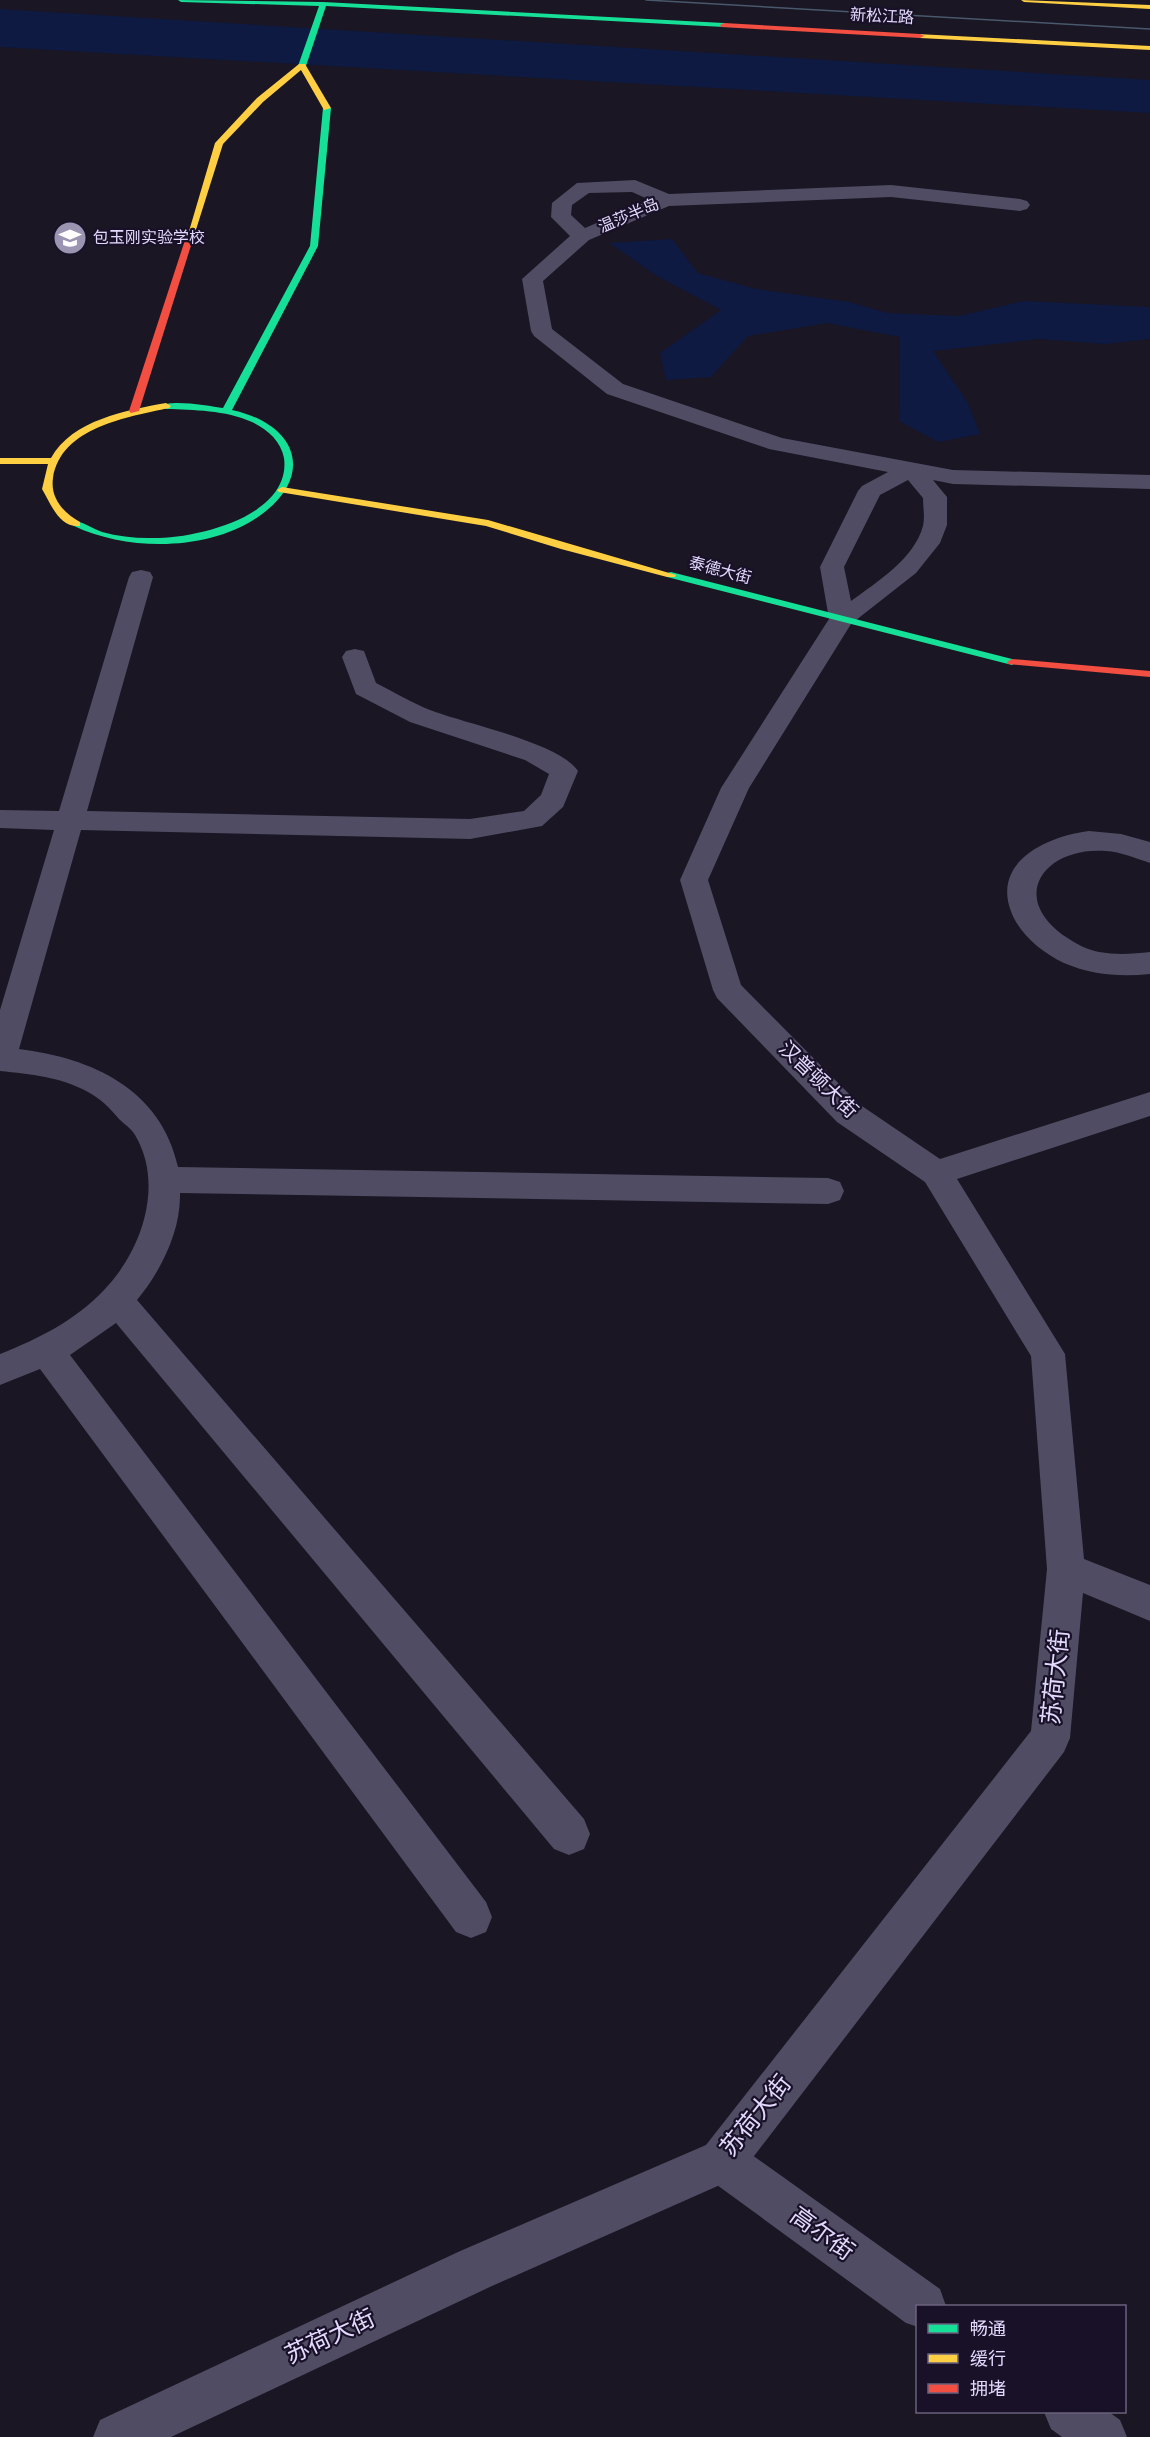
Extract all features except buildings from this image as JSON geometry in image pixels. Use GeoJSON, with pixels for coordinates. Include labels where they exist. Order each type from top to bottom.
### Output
{"type":"FeatureCollection","features":[{"type":"Feature","properties":{"kind":"street","name":"新松江路"},"geometry":{"type":"LineString","coordinates":[[182,0],[323,4],[1150,48]]}},
{"type":"Feature","properties":{"kind":"street"},"geometry":{"type":"LineString","coordinates":[[1024,0],[1150,7]]}},
{"type":"Feature","properties":{"kind":"street"},"geometry":{"type":"LineString","coordinates":[[134,411],[219,143],[260,100],[302,66],[323,4]]}},
{"type":"Feature","properties":{"kind":"street"},"geometry":{"type":"LineString","coordinates":[[227,410],[314,246],[327,106],[302,66]]}},
{"type":"Feature","properties":{"kind":"street","name":"温莎半岛"},"geometry":{"type":"LineString","coordinates":[[584,186],[635,186],[666,200],[582,236],[561,217],[562,203],[584,186]]}},
{"type":"Feature","properties":{"kind":"street"},"geometry":{"type":"LineString","coordinates":[[666,200],[891,191],[1020,205]]}},
{"type":"Feature","properties":{"kind":"street"},"geometry":{"type":"LineString","coordinates":[[582,236],[532,279],[543,331],[615,389],[777,444],[953,477],[1150,482]]}},
{"type":"Feature","properties":{"kind":"street"},"geometry":{"type":"LineString","coordinates":[[166,406],[198,406],[227,410],[268,428],[284,444],[291,462],[282,490],[264,510],[252,518],[211,535],[179,541],[147,543],[99,535],[68,520],[52,503],[46,487],[52,461],[75,436],[99,423],[134,411],[166,406]]}},
{"type":"Feature","properties":{"kind":"street"},"geometry":{"type":"LineString","coordinates":[[0,461],[52,461]]}},
{"type":"Feature","properties":{"kind":"street"},"geometry":{"type":"LineString","coordinates":[[911,469],[935,496],[934,528],[923,550],[896,579],[842,619],[832,567],[870,491],[911,469]]}},
{"type":"Feature","properties":{"kind":"street","name":"泰德大街"},"geometry":{"type":"LineString","coordinates":[[282,490],[488,523],[564,547],[1011,662],[1150,674]]}},
{"type":"Feature","properties":{"kind":"street"},"geometry":{"type":"LineString","coordinates":[[0,1370],[47,1351],[85,1328],[117,1300],[146,1261],[162,1220],[165,1180],[150,1130],[114,1092],[63,1067],[1,1059],[141,577]]}},
{"type":"Feature","properties":{"kind":"street","name":"汉普顿大街"},"geometry":{"type":"LineString","coordinates":[[842,619],[735,788],[694,880],[728,990],[848,1113],[936,1173],[1048,1354],[1066,1569]]}},
{"type":"Feature","properties":{"kind":"street"},"geometry":{"type":"LineString","coordinates":[[0,819],[470,829],[532,819],[553,800],[564,771],[535,754],[419,716],[365,688],[355,657]]}},
{"type":"Feature","properties":{"kind":"street"},"geometry":{"type":"LineString","coordinates":[[1150,853],[1136,847],[1108,841],[1082,842],[1057,848],[1038,859],[1025,874],[1021,893],[1027,915],[1032,922],[1043,935],[1068,952],[1098,963],[1130,966],[1150,963]]}},
{"type":"Feature","properties":{"kind":"street"},"geometry":{"type":"LineString","coordinates":[[936,1173],[1150,1104]]}},
{"type":"Feature","properties":{"kind":"street"},"geometry":{"type":"LineString","coordinates":[[165,1180],[828,1191]]}},
{"type":"Feature","properties":{"kind":"street"},"geometry":{"type":"LineString","coordinates":[[117,1300],[569,1834]]}},
{"type":"Feature","properties":{"kind":"street"},"geometry":{"type":"LineString","coordinates":[[47,1351],[471,1917]]}},
{"type":"Feature","properties":{"kind":"street"},"geometry":{"type":"LineString","coordinates":[[1066,1569],[1150,1603]]}},
{"type":"Feature","properties":{"kind":"street","name":"苏荷大街"},"geometry":{"type":"LineString","coordinates":[[117,2437],[475,2269],[722,2161],[1050,1738],[1066,1569]]}},
{"type":"Feature","properties":{"kind":"street","name":"高尔街"},"geometry":{"type":"LineString","coordinates":[[722,2161],[919,2305]]}},
{"type":"Feature","properties":{"kind":"street"},"geometry":{"type":"LineString","coordinates":[[1069,2413],[1103,2437]]}},
{"type":"Feature","properties":{"kind":"water"},"geometry":{"type":"Polygon","coordinates":[[[0,9],[1150,80],[1150,113],[0,47],[0,9]]]}},
{"type":"Feature","properties":{"kind":"water"},"geometry":{"type":"Polygon","coordinates":[[[672,239],[698,273],[756,289],[849,302],[887,313],[959,316],[1023,301],[1150,307],[1150,339],[1105,344],[1039,339],[933,351],[968,403],[980,434],[938,442],[899,421],[900,337],[827,323],[748,336],[711,377],[666,380],[660,353],[721,310],[657,276],[609,243],[672,239]]]}},
{"type":"Feature","properties":{"kind":"tram line"},"geometry":{"type":"LineString","coordinates":[[646,0],[1150,29]]}},
{"type":"Feature","properties":{"kind":"traffic: fast"},"geometry":{"type":"LineString","coordinates":[[181,0],[323,4],[724,25]]}},
{"type":"Feature","properties":{"kind":"traffic: fast"},"geometry":{"type":"LineString","coordinates":[[302,66],[323,4]]}},
{"type":"Feature","properties":{"kind":"traffic: fast"},"geometry":{"type":"LineString","coordinates":[[227,410],[314,246],[327,108]]}},
{"type":"Feature","properties":{"kind":"traffic: fast"},"geometry":{"type":"LineString","coordinates":[[77,524],[97,533],[122,539],[177,540],[230,527],[253,516],[275,498],[282,487],[289,462],[282,441],[270,429],[238,414],[166,406]]}},
{"type":"Feature","properties":{"kind":"traffic: fast"},"geometry":{"type":"LineString","coordinates":[[671,575],[1012,662]]}},
{"type":"Feature","properties":{"kind":"traffic: slow"},"geometry":{"type":"LineString","coordinates":[[1024,0],[1150,7]]}},
{"type":"Feature","properties":{"kind":"traffic: slow"},"geometry":{"type":"LineString","coordinates":[[920,36],[1150,48]]}},
{"type":"Feature","properties":{"kind":"traffic: slow"},"geometry":{"type":"LineString","coordinates":[[190,236],[219,143],[260,100],[302,66],[327,108]]}},
{"type":"Feature","properties":{"kind":"traffic: slow"},"geometry":{"type":"LineString","coordinates":[[77,524],[61,515],[47,489],[50,469],[59,453],[73,440],[109,420],[166,406]]}},
{"type":"Feature","properties":{"kind":"traffic: slow"},"geometry":{"type":"LineString","coordinates":[[0,461],[52,461]]}},
{"type":"Feature","properties":{"kind":"traffic: slow"},"geometry":{"type":"LineString","coordinates":[[282,490],[488,523],[564,547],[671,575]]}},
{"type":"Feature","properties":{"kind":"traffic: jam"},"geometry":{"type":"LineString","coordinates":[[724,25],[920,36]]}},
{"type":"Feature","properties":{"kind":"traffic: jam"},"geometry":{"type":"LineString","coordinates":[[134,411],[190,236]]}},
{"type":"Feature","properties":{"kind":"traffic: jam"},"geometry":{"type":"LineString","coordinates":[[1012,662],[1150,674]]}},
{"type":"Feature","properties":{"kind":"place","name":"包玉刚实验学校"},"geometry":{"type":"Point","coordinates":[70,238]}}]}
